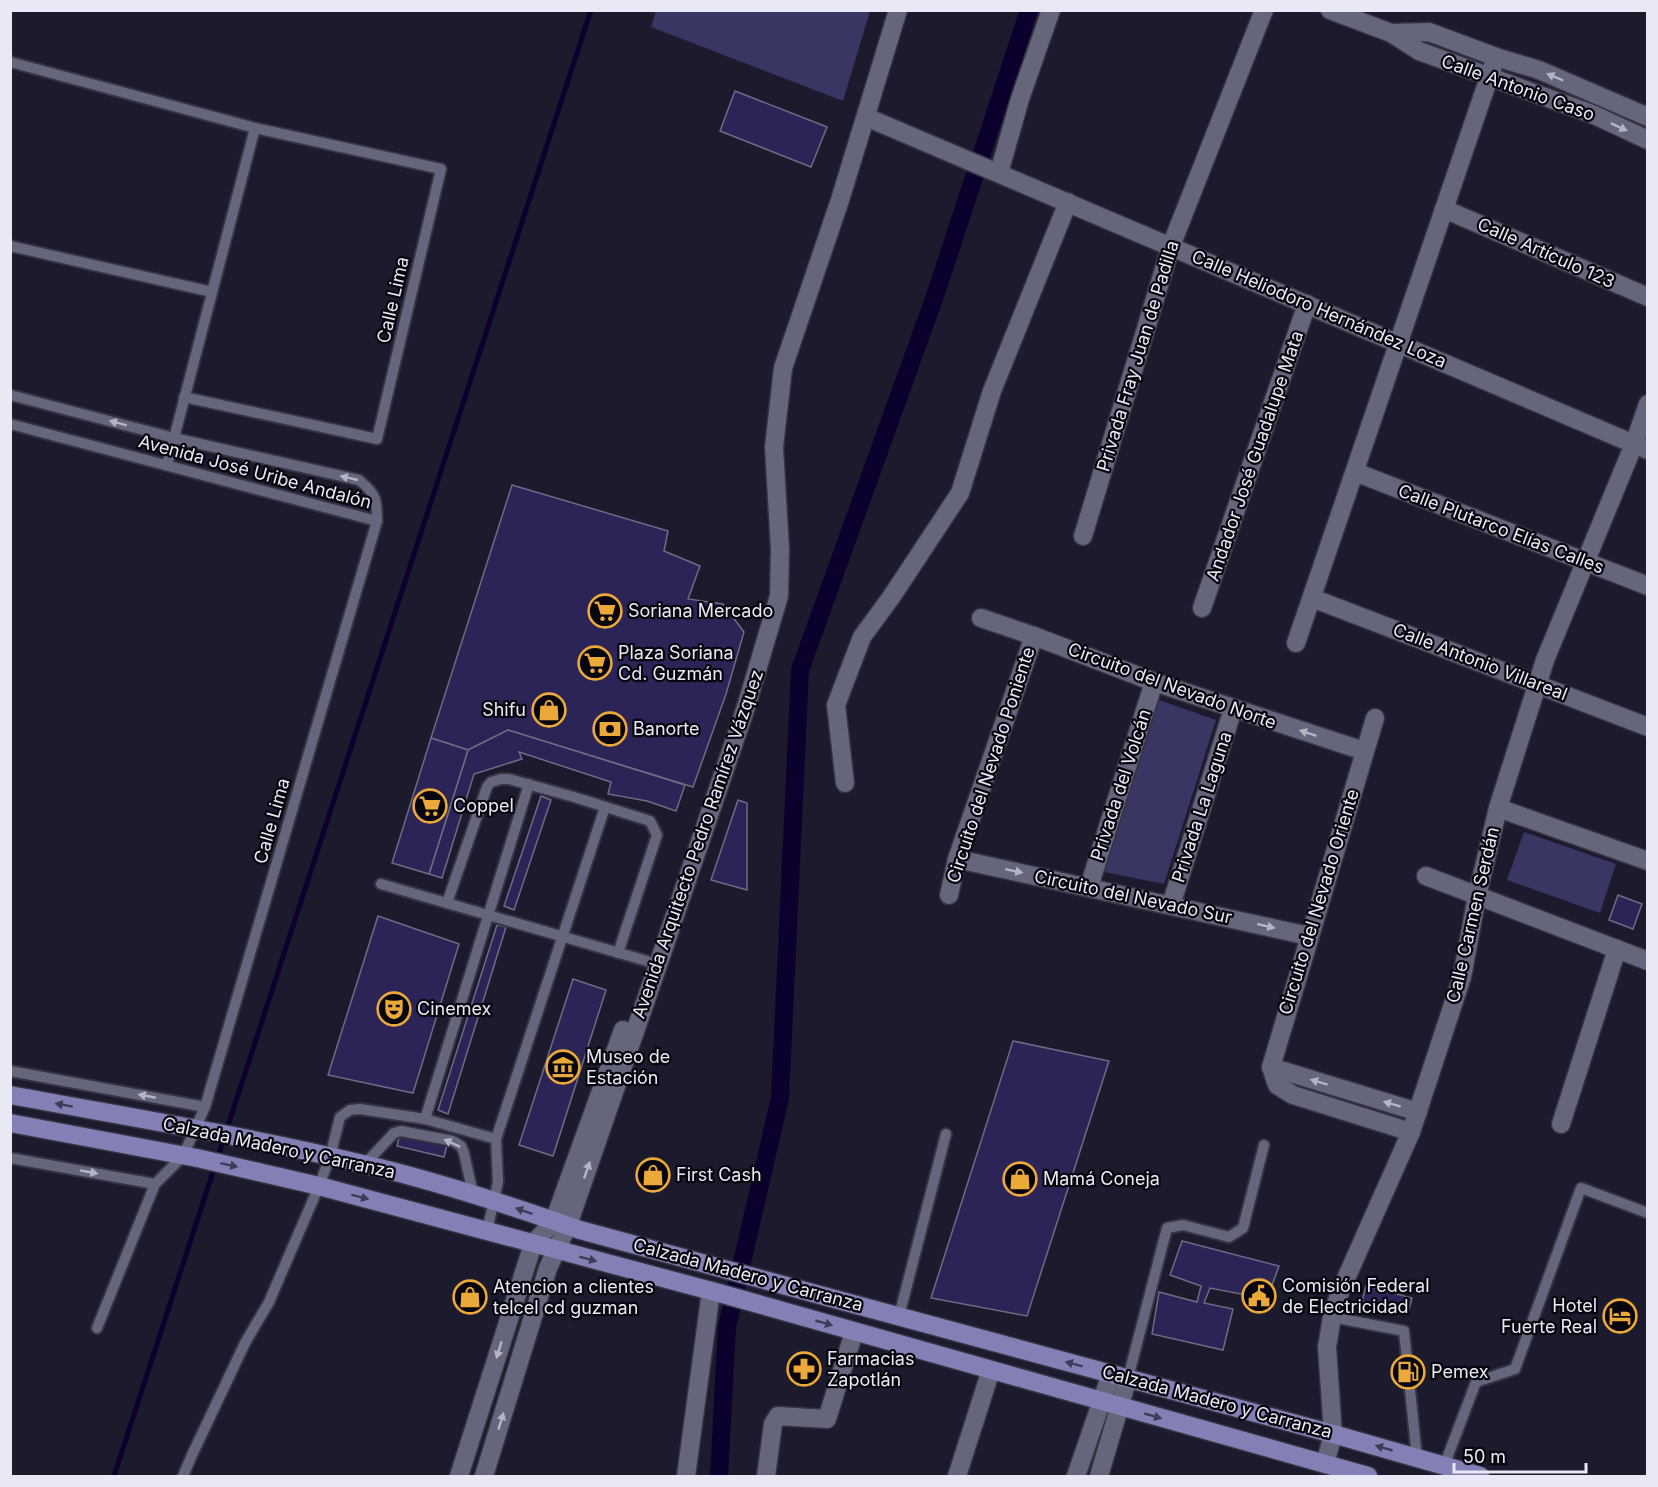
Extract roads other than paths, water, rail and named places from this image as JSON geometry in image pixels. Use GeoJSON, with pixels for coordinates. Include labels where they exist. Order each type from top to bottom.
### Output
{"type":"FeatureCollection","features":[{"type":"Feature","properties":{"kind":"main road","name":"Calzada Madero y Carranza"},"geometry":{"type":"LineString","coordinates":[[10,1095],[267,1143],[364,1164],[753,1277],[1480,1476]]}},
{"type":"Feature","properties":{"kind":"main road","name":"Calzada Madero y Carranza"},"geometry":{"type":"LineString","coordinates":[[10,1122],[190,1157],[319,1186],[555,1251],[716,1292],[1102,1401],[1324,1470],[1368,1476]]}},
{"type":"Feature","properties":{"kind":"main road"},"geometry":{"type":"LineString","coordinates":[[796,1315],[802,1290]]}},
{"type":"Feature","properties":{"kind":"main road"},"geometry":{"type":"LineString","coordinates":[[948,1358],[956,1332]]}},
{"type":"Feature","properties":{"kind":"street","name":"Avenida Arquitecto Pedro Ramírez Vázquez"},"geometry":{"type":"LineString","coordinates":[[459,1476],[533,1244],[561,1223],[746,707],[779,596],[780,549],[774,447],[783,368],[866,117],[898,10]]}},
{"type":"Feature","properties":{"kind":"street"},"geometry":{"type":"LineString","coordinates":[[995,172],[1051,10]]}},
{"type":"Feature","properties":{"kind":"street","name":"Privada Fray Juan de Padilla"},"geometry":{"type":"LineString","coordinates":[[1083,536],[1171,246],[1264,10]]}},
{"type":"Feature","properties":{"kind":"street","name":"Calle Antonio Caso"},"geometry":{"type":"LineString","coordinates":[[1330,10],[1391,33],[1419,51],[1592,114],[1647,140]]}},
{"type":"Feature","properties":{"kind":"street","name":"Calle Antonio Caso"},"geometry":{"type":"LineString","coordinates":[[1391,33],[1428,32],[1539,70],[1647,117]]}},
{"type":"Feature","properties":{"kind":"street"},"geometry":{"type":"LineString","coordinates":[[1296,643],[1496,57]]}},
{"type":"Feature","properties":{"kind":"street","name":"Calle Heliodoro Hernández Loza"},"geometry":{"type":"LineString","coordinates":[[866,117],[1641,447]]}},
{"type":"Feature","properties":{"kind":"street"},"geometry":{"type":"LineString","coordinates":[[845,783],[836,705],[862,637],[960,493],[992,391],[1068,202]]}},
{"type":"Feature","properties":{"kind":"street","name":"Calle Artículo 123"},"geometry":{"type":"LineString","coordinates":[[1444,209],[1647,297]]}},
{"type":"Feature","properties":{"kind":"street","name":"Andador José Guadalupe Mata"},"geometry":{"type":"LineString","coordinates":[[1202,608],[1307,304]]}},
{"type":"Feature","properties":{"kind":"street","name":"Calle Carmen Serdán"},"geometry":{"type":"LineString","coordinates":[[1324,1470],[1333,1434],[1327,1347],[1332,1317],[1340,1292],[1418,1112],[1462,977],[1477,896],[1498,808],[1545,660],[1586,562],[1641,447],[1647,404]]}},
{"type":"Feature","properties":{"kind":"street","name":"Calle Plutarco Elías Calles"},"geometry":{"type":"LineString","coordinates":[[1355,472],[1647,586]]}},
{"type":"Feature","properties":{"kind":"street","name":"Avenida Arquitecto Pedro Ramírez Vázquez"},"geometry":{"type":"LineString","coordinates":[[484,1476],[555,1251],[561,1223],[647,961],[702,806],[780,549]]}},
{"type":"Feature","properties":{"kind":"street","name":"Calle Antonio Villareal"},"geometry":{"type":"LineString","coordinates":[[1312,598],[1647,727]]}},
{"type":"Feature","properties":{"kind":"street","name":"Circuito del Nevado Norte"},"geometry":{"type":"LineString","coordinates":[[981,618],[1154,682],[1364,752]]}},
{"type":"Feature","properties":{"kind":"street","name":"Circuito del Nevado Poniente"},"geometry":{"type":"LineString","coordinates":[[949,894],[957,859],[1034,636]]}},
{"type":"Feature","properties":{"kind":"street","name":"Privada del Volcán"},"geometry":{"type":"LineString","coordinates":[[1089,887],[1154,682]]}},
{"type":"Feature","properties":{"kind":"street","name":"Privada La Laguna"},"geometry":{"type":"LineString","coordinates":[[1170,905],[1233,709]]}},
{"type":"Feature","properties":{"kind":"street","name":"Circuito del Nevado Oriente"},"geometry":{"type":"LineString","coordinates":[[1271,1066],[1375,718]]}},
{"type":"Feature","properties":{"kind":"street"},"geometry":{"type":"LineString","coordinates":[[1498,808],[1647,861]]}},
{"type":"Feature","properties":{"kind":"street","name":"Circuito del Nevado Sur"},"geometry":{"type":"LineString","coordinates":[[957,859],[1309,936]]}},
{"type":"Feature","properties":{"kind":"street"},"geometry":{"type":"LineString","coordinates":[[1426,876],[1647,960]]}},
{"type":"Feature","properties":{"kind":"street"},"geometry":{"type":"LineString","coordinates":[[1562,1124],[1617,949]]}},
{"type":"Feature","properties":{"kind":"street"},"geometry":{"type":"LineString","coordinates":[[1271,1066],[1418,1112]]}},
{"type":"Feature","properties":{"kind":"street"},"geometry":{"type":"LineString","coordinates":[[1271,1066],[1277,1085],[1293,1095],[1411,1132]]}},
{"type":"Feature","properties":{"kind":"street"},"geometry":{"type":"LineString","coordinates":[[686,1476],[716,1292]]}},
{"type":"Feature","properties":{"kind":"street"},"geometry":{"type":"LineString","coordinates":[[766,1476],[773,1424],[778,1416],[827,1419],[854,1332]]}},
{"type":"Feature","properties":{"kind":"street"},"geometry":{"type":"LineString","coordinates":[[957,1476],[991,1370]]}},
{"type":"Feature","properties":{"kind":"street"},"geometry":{"type":"LineString","coordinates":[[1076,1476],[1102,1401],[1120,1376]]}},
{"type":"Feature","properties":{"kind":"street"},"geometry":{"type":"LineString","coordinates":[[1099,1476],[1120,1407],[1120,1376]]}},
{"type":"Feature","properties":{"kind":"lane"},"geometry":{"type":"LineString","coordinates":[[10,62],[255,128],[167,465]]}},
{"type":"Feature","properties":{"kind":"lane","name":"Calle Lima"},"geometry":{"type":"LineString","coordinates":[[184,397],[377,440],[441,169],[255,128]]}},
{"type":"Feature","properties":{"kind":"lane"},"geometry":{"type":"LineString","coordinates":[[10,246],[212,292]]}},
{"type":"Feature","properties":{"kind":"lane","name":"Avenida José Uribe Andalón"},"geometry":{"type":"LineString","coordinates":[[10,395],[174,438],[359,480],[373,491],[377,502],[377,521],[10,424]]}},
{"type":"Feature","properties":{"kind":"lane","name":"Calle Lima"},"geometry":{"type":"LineString","coordinates":[[155,1184],[190,1157],[200,1130],[377,521]]}},
{"type":"Feature","properties":{"kind":"lane"},"geometry":{"type":"LineString","coordinates":[[447,903],[487,787],[491,782],[501,779],[529,784],[650,821],[655,827],[657,835],[618,953]]}},
{"type":"Feature","properties":{"kind":"lane"},"geometry":{"type":"LineString","coordinates":[[425,1119],[529,784]]}},
{"type":"Feature","properties":{"kind":"lane"},"geometry":{"type":"LineString","coordinates":[[487,1232],[498,1182],[496,1139],[605,807]]}},
{"type":"Feature","properties":{"kind":"lane"},"geometry":{"type":"LineString","coordinates":[[381,884],[647,961]]}},
{"type":"Feature","properties":{"kind":"lane"},"geometry":{"type":"LineString","coordinates":[[10,1071],[205,1107]]}},
{"type":"Feature","properties":{"kind":"lane"},"geometry":{"type":"LineString","coordinates":[[183,1476],[245,1343],[269,1302],[319,1186],[330,1157],[340,1117],[350,1110],[360,1109],[425,1119],[496,1139]]}},
{"type":"Feature","properties":{"kind":"lane"},"geometry":{"type":"LineString","coordinates":[[364,1164],[394,1133],[401,1131],[453,1141],[461,1146],[464,1153],[473,1194]]}},
{"type":"Feature","properties":{"kind":"lane"},"geometry":{"type":"LineString","coordinates":[[899,1316],[946,1134]]}},
{"type":"Feature","properties":{"kind":"lane"},"geometry":{"type":"LineString","coordinates":[[1120,1376],[1167,1228],[1183,1225],[1229,1237],[1243,1228],[1264,1145]]}},
{"type":"Feature","properties":{"kind":"lane"},"geometry":{"type":"LineString","coordinates":[[10,1158],[155,1184],[97,1328]]}},
{"type":"Feature","properties":{"kind":"lane"},"geometry":{"type":"LineString","coordinates":[[1444,1466],[1476,1382],[1515,1369],[1581,1188],[1647,1214]]}},
{"type":"Feature","properties":{"kind":"lane"},"geometry":{"type":"LineString","coordinates":[[1332,1317],[1404,1331],[1417,1458]]}},
{"type":"Feature","properties":{"kind":"waterway"},"geometry":{"type":"LineString","coordinates":[[114,1476],[591,10]]}},
{"type":"Feature","properties":{"kind":"waterway"},"geometry":{"type":"LineString","coordinates":[[719,1476],[727,1327],[780,1098],[800,670],[935,296],[1029,10]]}},
{"type":"Feature","properties":{"kind":"place","name":"Soriana Mercado"},"geometry":{"type":"Point","coordinates":[605,611]}},
{"type":"Feature","properties":{"kind":"place","name":"Plaza Soriana Cd. Guzmán"},"geometry":{"type":"Point","coordinates":[595,663]}},
{"type":"Feature","properties":{"kind":"place","name":"Shifu"},"geometry":{"type":"Point","coordinates":[549,710]}},
{"type":"Feature","properties":{"kind":"place","name":"Banorte"},"geometry":{"type":"Point","coordinates":[610,729]}},
{"type":"Feature","properties":{"kind":"place","name":"Coppel"},"geometry":{"type":"Point","coordinates":[430,806]}},
{"type":"Feature","properties":{"kind":"place","name":"Cinemex"},"geometry":{"type":"Point","coordinates":[394,1009]}},
{"type":"Feature","properties":{"kind":"place","name":"Museo de Estación"},"geometry":{"type":"Point","coordinates":[563,1067]}},
{"type":"Feature","properties":{"kind":"place","name":"First Cash"},"geometry":{"type":"Point","coordinates":[653,1175]}},
{"type":"Feature","properties":{"kind":"place","name":"Mamá Coneja"},"geometry":{"type":"Point","coordinates":[1020,1179]}},
{"type":"Feature","properties":{"kind":"place","name":"Comisión Federal de Electricidad"},"geometry":{"type":"Point","coordinates":[1259,1296]}},
{"type":"Feature","properties":{"kind":"place","name":"Atencion a clientes telcel cd guzman"},"geometry":{"type":"Point","coordinates":[470,1297]}},
{"type":"Feature","properties":{"kind":"place","name":"Hotel Fuerte Real"},"geometry":{"type":"Point","coordinates":[1620,1316]}},
{"type":"Feature","properties":{"kind":"place","name":"Farmacias Zapotlán"},"geometry":{"type":"Point","coordinates":[804,1369]}},
{"type":"Feature","properties":{"kind":"place","name":"Pemex"},"geometry":{"type":"Point","coordinates":[1408,1372]}}]}
